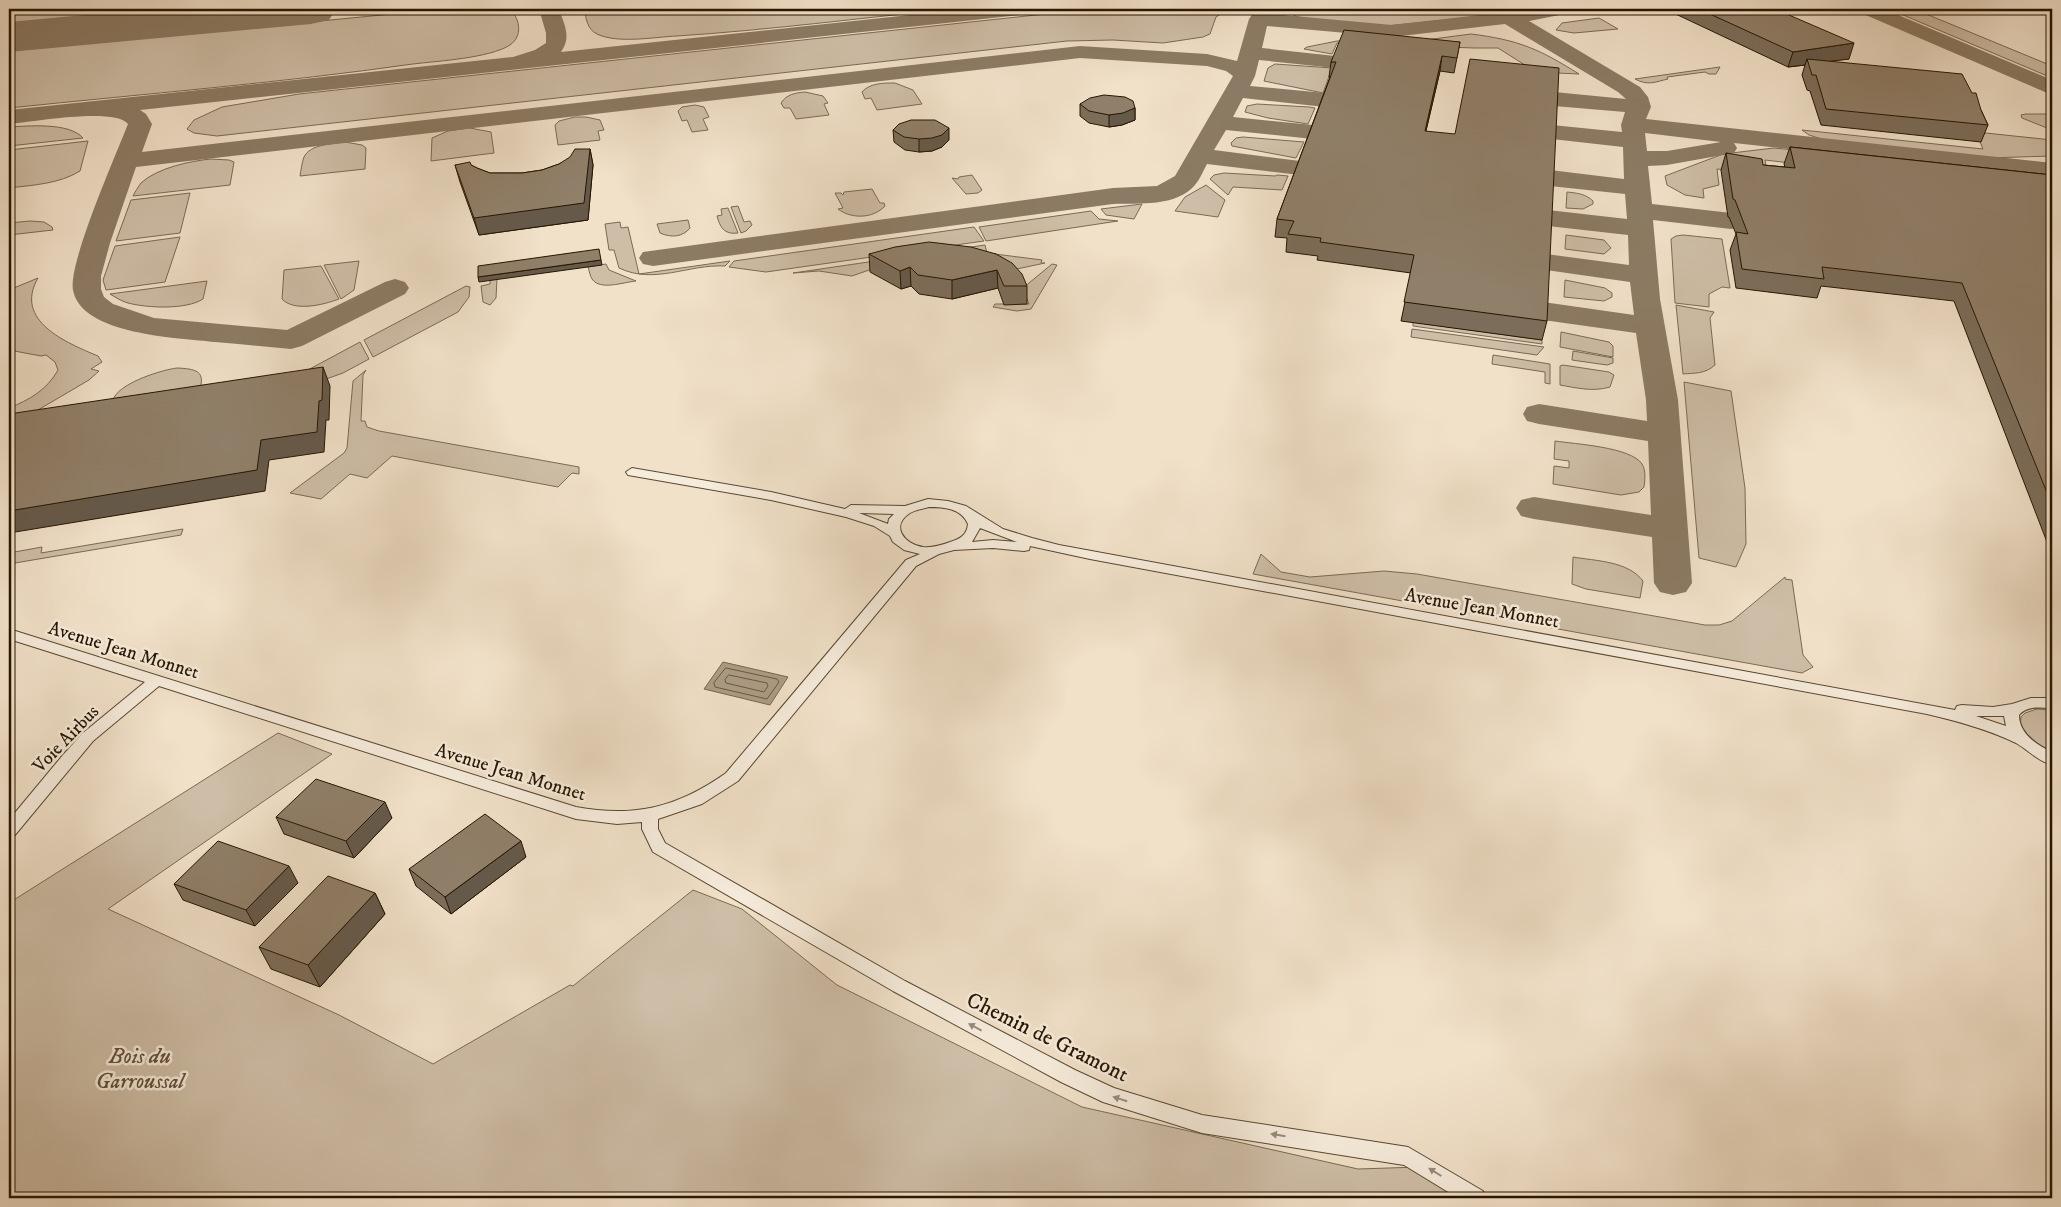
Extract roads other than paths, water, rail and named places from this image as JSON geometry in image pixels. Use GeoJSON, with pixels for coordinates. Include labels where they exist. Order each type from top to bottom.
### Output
{"type":"FeatureCollection","features":[{"type":"Feature","properties":{"kind":"street"},"geometry":{"type":"LineString","coordinates":[[632,472],[813,505],[874,511],[906,510],[923,504],[942,503],[961,508],[970,516],[974,524],[973,532],[967,540],[951,549],[934,552],[920,551],[905,546]]}},
{"type":"Feature","properties":{"kind":"street"},"geometry":{"type":"LineString","coordinates":[[813,505],[879,524],[889,529],[905,546],[911,558],[911,563]]}},
{"type":"Feature","properties":{"kind":"street"},"geometry":{"type":"LineString","coordinates":[[893,534],[892,526],[896,518],[906,510]]}},
{"type":"Feature","properties":{"kind":"street","name":"Avenue Jean Monnet"},"geometry":{"type":"LineString","coordinates":[[970,516],[983,525],[1007,535],[1090,555],[1867,698],[1976,721],[1996,727],[2022,740],[2052,759]]}},
{"type":"Feature","properties":{"kind":"street","name":"Avenue Jean Monnet"},"geometry":{"type":"LineString","coordinates":[[951,549],[973,545],[1002,545],[1090,555]]}},
{"type":"Feature","properties":{"kind":"street","name":"Avenue Jean Monnet"},"geometry":{"type":"LineString","coordinates":[[9,634],[576,813],[610,818],[650,815],[697,801],[732,777],[911,563],[934,552]]}},
{"type":"Feature","properties":{"kind":"street","name":"Voie Airbus"},"geometry":{"type":"LineString","coordinates":[[9,832],[88,737],[157,680]]}},
{"type":"Feature","properties":{"kind":"street","name":"Avenue Jean Monnet"},"geometry":{"type":"LineString","coordinates":[[1867,698],[1966,711],[1993,712],[2014,709],[2027,703],[2052,704]]}},
{"type":"Feature","properties":{"kind":"street"},"geometry":{"type":"LineString","coordinates":[[2014,709],[2011,714],[2012,726],[2022,740]]}},
{"type":"Feature","properties":{"kind":"street","name":"Chemin de Gramont"},"geometry":{"type":"LineString","coordinates":[[650,815],[650,829],[660,846],[899,986],[1068,1076],[1110,1096],[1202,1124],[1408,1156],[1476,1198]]}},
{"type":"Feature","properties":{"kind":"water"},"geometry":{"type":"Polygon","coordinates":[[[723,662],[788,677],[770,705],[704,689],[723,662]]]}},
{"type":"Feature","properties":{"kind":"park label","name":"Bois du Garroussal"},"geometry":{"type":"Point","coordinates":[140,1068]}}]}
